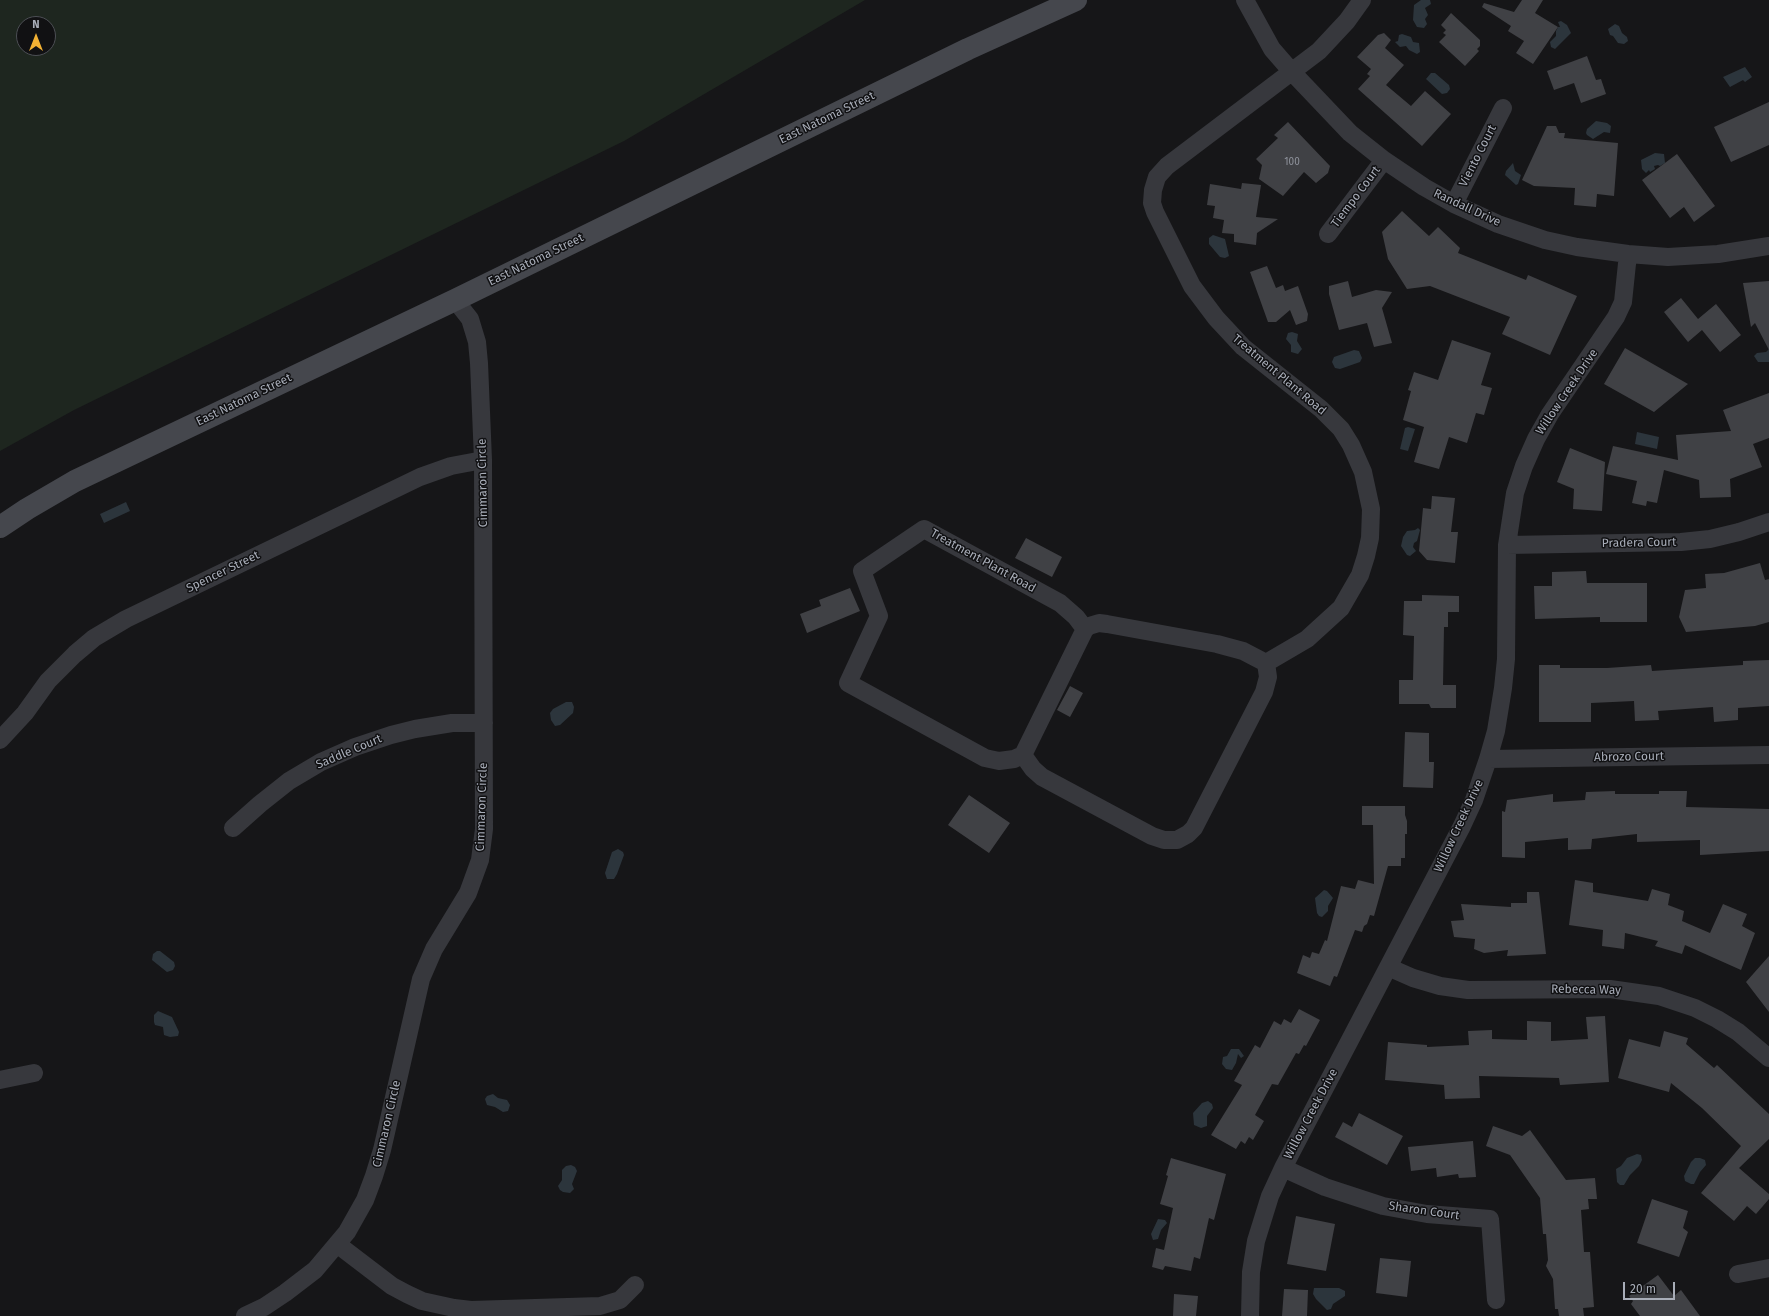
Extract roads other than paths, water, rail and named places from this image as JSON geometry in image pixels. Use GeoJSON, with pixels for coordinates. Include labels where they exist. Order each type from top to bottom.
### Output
{"type":"FeatureCollection","features":[{"type":"Feature","properties":{"kind":"main road","name":"East Natoma Street"},"geometry":{"type":"LineString","coordinates":[[0,527],[74,481],[455,300],[968,49],[1076,0]]}},
{"type":"Feature","properties":{"kind":"street","name":"Randall Drive"},"geometry":{"type":"LineString","coordinates":[[1245,0],[1272,49],[1350,133],[1384,160],[1424,187],[1454,204],[1498,224],[1545,240],[1577,247],[1628,254],[1668,257],[1718,254],[1769,246]]}},
{"type":"Feature","properties":{"kind":"street","name":"Treatment Plant Road"},"geometry":{"type":"LineString","coordinates":[[1266,663],[1307,639],[1341,608],[1352,592],[1364,562],[1370,538],[1371,509],[1368,490],[1363,472],[1351,445],[1340,430],[1321,409],[1243,347],[1216,318],[1192,286],[1155,212],[1152,203],[1152,190],[1158,177],[1166,166],[1319,51],[1347,21],[1362,0]]}},
{"type":"Feature","properties":{"kind":"street","name":"Viento Court"},"geometry":{"type":"LineString","coordinates":[[1454,204],[1503,108]]}},
{"type":"Feature","properties":{"kind":"street","name":"Tiempo Court"},"geometry":{"type":"LineString","coordinates":[[1328,234],[1384,160]]}},
{"type":"Feature","properties":{"kind":"street","name":"Willow Creek Drive"},"geometry":{"type":"LineString","coordinates":[[1250,1316],[1251,1272],[1256,1241],[1270,1196],[1283,1168],[1462,826],[1474,800],[1496,731],[1503,688],[1506,659],[1507,545],[1515,493],[1524,466],[1536,439],[1550,414],[1616,318],[1623,302],[1628,254]]}},
{"type":"Feature","properties":{"kind":"street","name":"Cimmaron Circle"},"geometry":{"type":"LineString","coordinates":[[245,1316],[264,1307],[285,1293],[314,1270],[347,1232],[365,1200],[374,1176],[421,979],[434,949],[468,893],[480,860],[484,829],[484,723],[483,460],[480,363],[477,342],[470,319],[455,300]]}},
{"type":"Feature","properties":{"kind":"street","name":"Spencer Street"},"geometry":{"type":"LineString","coordinates":[[0,740],[24,713],[48,681],[74,654],[94,638],[126,619],[420,477],[451,466],[483,460]]}},
{"type":"Feature","properties":{"kind":"street","name":"Pradera Court"},"geometry":{"type":"LineString","coordinates":[[1507,545],[1682,542],[1710,539],[1739,532],[1769,522]]}},
{"type":"Feature","properties":{"kind":"street","name":"Treatment Plant Road"},"geometry":{"type":"LineString","coordinates":[[1023,755],[1014,759],[999,761],[985,758],[848,683],[878,616],[862,571],[924,529],[1060,603],[1076,617],[1085,629]]}},
{"type":"Feature","properties":{"kind":"street"},"geometry":{"type":"LineString","coordinates":[[1099,623],[1217,644],[1243,651],[1266,663],[1268,677],[1264,692],[1194,828],[1188,834],[1177,840],[1164,840],[1152,836],[1042,777],[1033,770],[1023,755],[1085,629],[1099,623]]}},
{"type":"Feature","properties":{"kind":"street","name":"Saddle Court"},"geometry":{"type":"LineString","coordinates":[[233,828],[289,781],[321,762],[355,747],[391,734],[415,729],[452,723],[484,723]]}},
{"type":"Feature","properties":{"kind":"street","name":"Abrozo Court"},"geometry":{"type":"LineString","coordinates":[[1488,759],[1769,756]]}},
{"type":"Feature","properties":{"kind":"street","name":"Rebecca Way"},"geometry":{"type":"LineString","coordinates":[[1388,968],[1413,978],[1440,986],[1468,990],[1610,989],[1659,996],[1695,1008],[1717,1019],[1738,1032],[1769,1058]]}},
{"type":"Feature","properties":{"kind":"street"},"geometry":{"type":"LineString","coordinates":[[0,1080],[34,1073]]}},
{"type":"Feature","properties":{"kind":"street","name":"Sharon Court"},"geometry":{"type":"LineString","coordinates":[[1283,1168],[1325,1187],[1383,1206],[1427,1214],[1490,1219],[1496,1300]]}},
{"type":"Feature","properties":{"kind":"street"},"geometry":{"type":"LineString","coordinates":[[337,1244],[392,1286],[422,1301],[454,1308],[471,1310],[600,1306],[620,1300],[635,1285]]}},
{"type":"Feature","properties":{"kind":"street"},"geometry":{"type":"LineString","coordinates":[[1738,1274],[1769,1268]]}}]}
